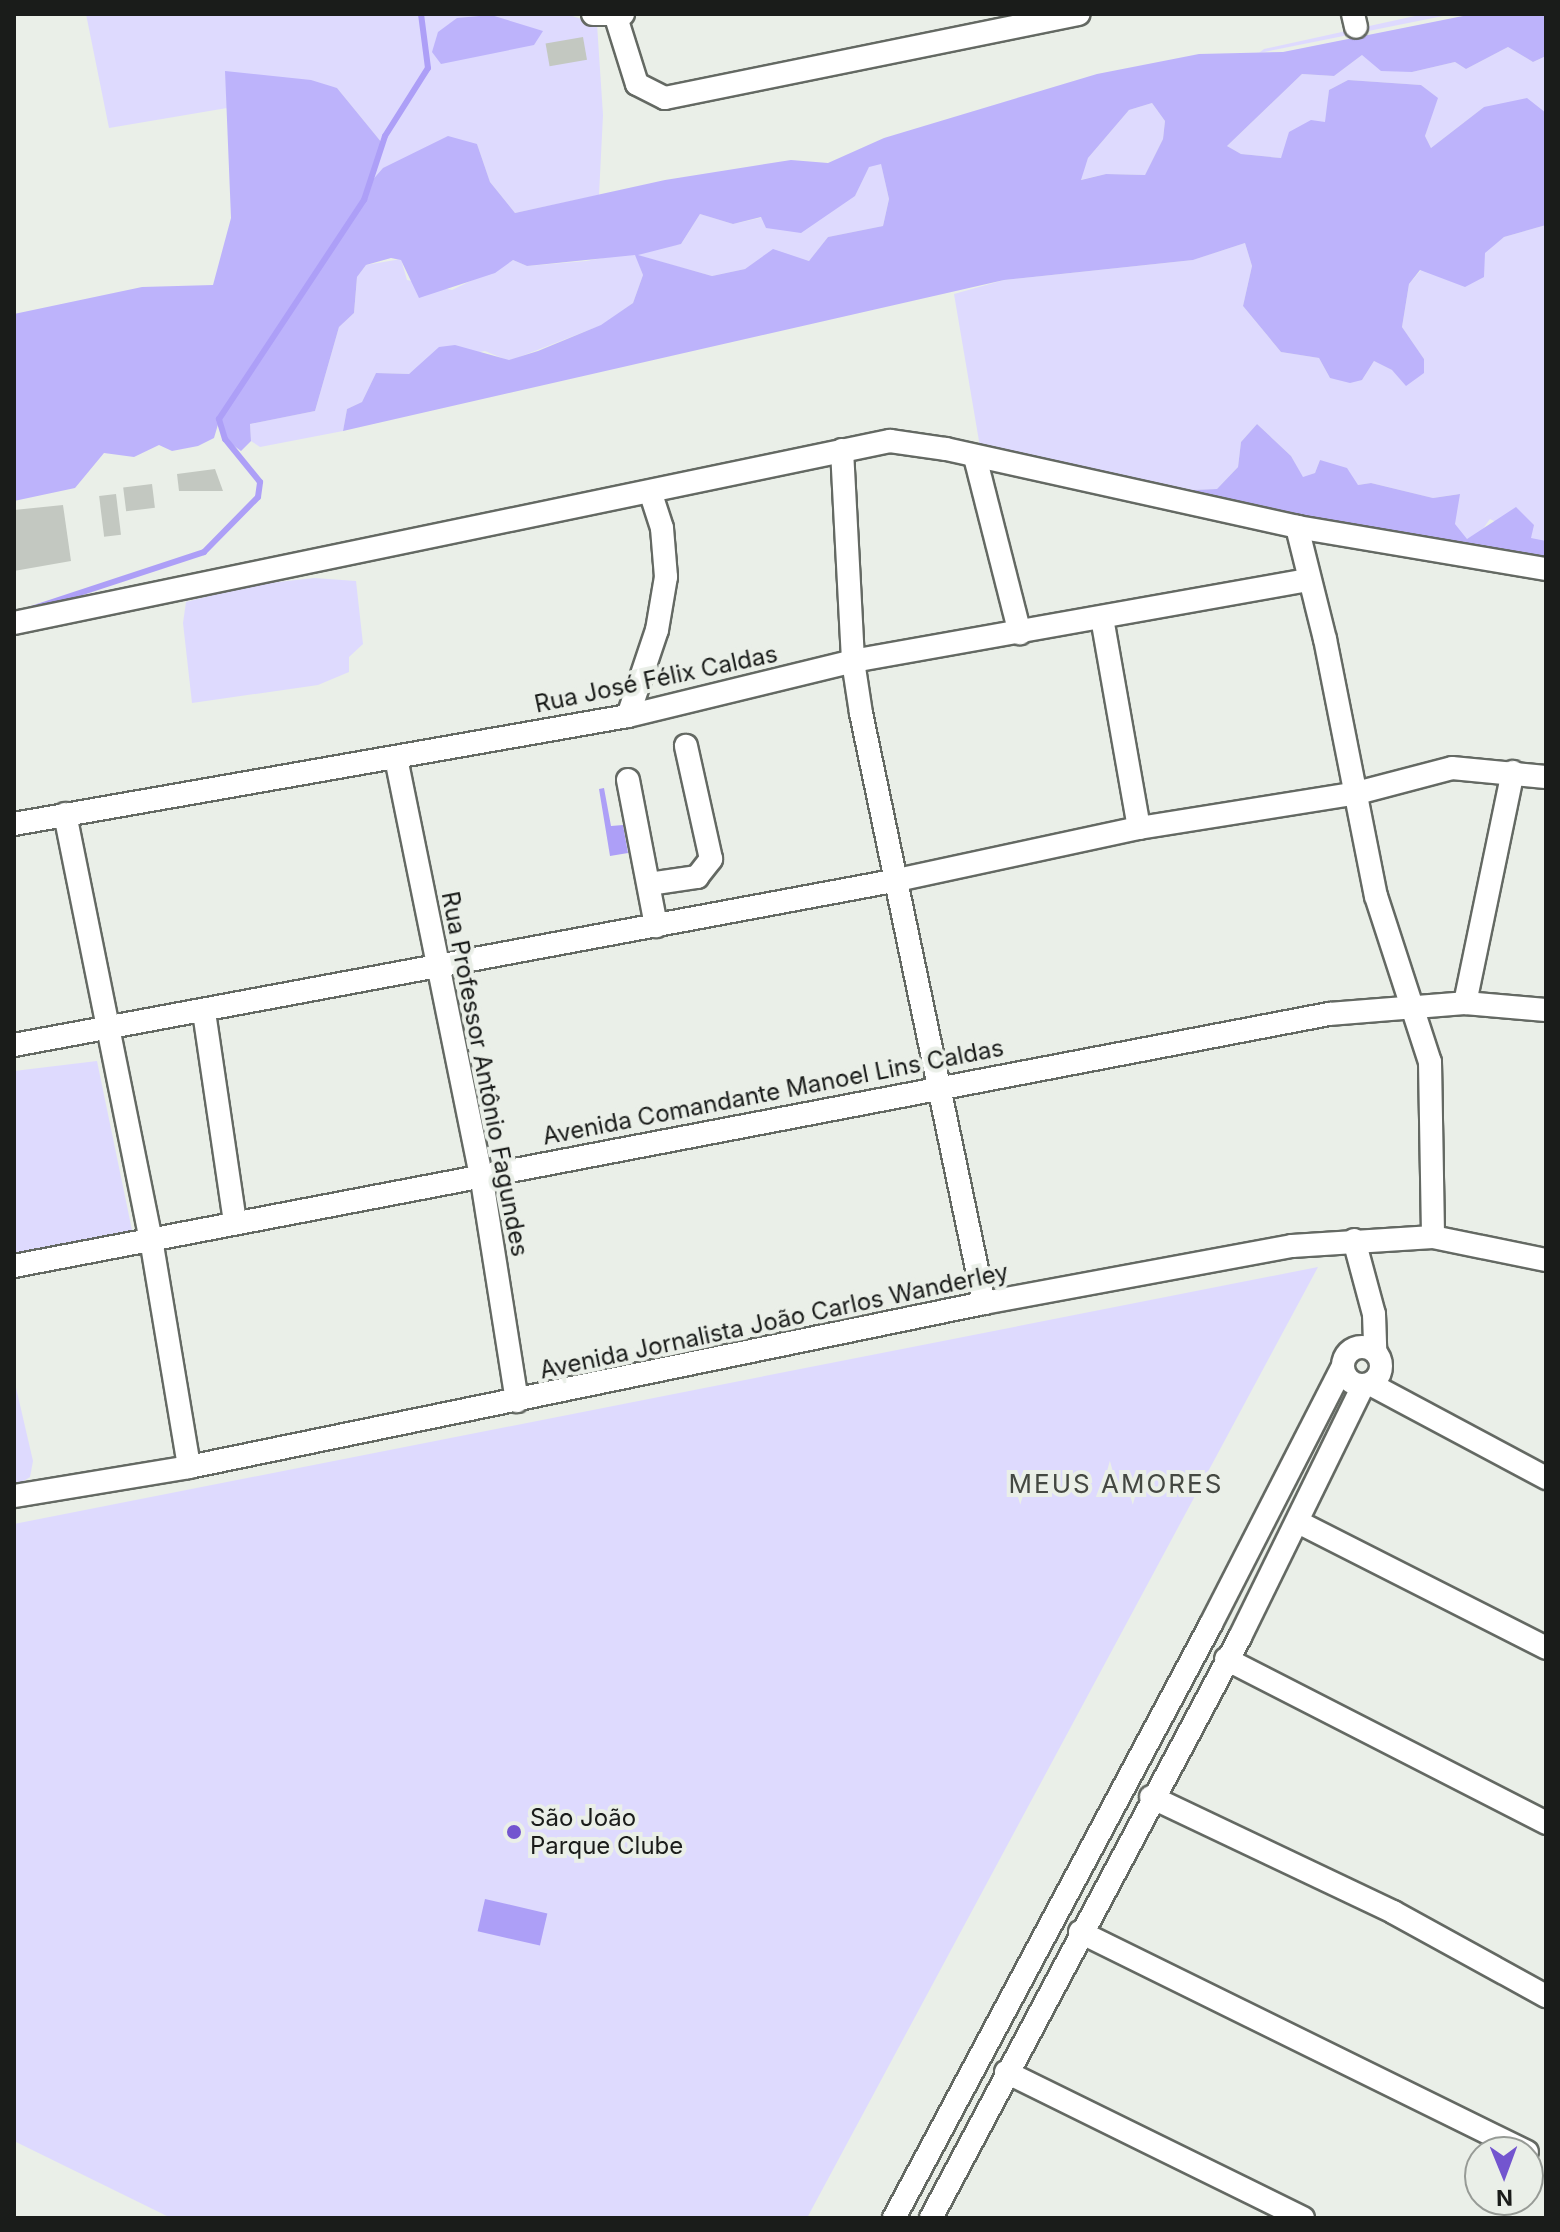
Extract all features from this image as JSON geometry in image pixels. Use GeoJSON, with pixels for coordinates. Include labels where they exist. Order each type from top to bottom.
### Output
{"type":"FeatureCollection","features":[{"type":"Feature","properties":{"kind":"street"},"geometry":{"type":"LineString","coordinates":[[593,14],[618,15],[637,84],[651,95],[680,98],[1079,14]]}},
{"type":"Feature","properties":{"kind":"street"},"geometry":{"type":"LineString","coordinates":[[14,623],[890,441],[1297,527],[1546,569]]}},
{"type":"Feature","properties":{"kind":"street"},"geometry":{"type":"LineString","coordinates":[[842,450],[853,661],[893,881],[943,1086],[984,1303]]}},
{"type":"Feature","properties":{"kind":"street"},"geometry":{"type":"LineString","coordinates":[[975,457],[1020,633]]}},
{"type":"Feature","properties":{"kind":"street"},"geometry":{"type":"LineString","coordinates":[[628,716],[657,630],[666,577],[662,528],[650,492]]}},
{"type":"Feature","properties":{"kind":"street"},"geometry":{"type":"LineString","coordinates":[[1297,527],[1357,793],[1376,896],[1430,1062],[1434,1098],[1433,1237]]}},
{"type":"Feature","properties":{"kind":"street","name":"Rua José Félix Caldas"},"geometry":{"type":"LineString","coordinates":[[14,824],[628,716],[853,661],[1309,580]]}},
{"type":"Feature","properties":{"kind":"street"},"geometry":{"type":"LineString","coordinates":[[1102,618],[1139,828]]}},
{"type":"Feature","properties":{"kind":"street"},"geometry":{"type":"LineString","coordinates":[[649,884],[697,877],[711,859],[686,746]]}},
{"type":"Feature","properties":{"kind":"street","name":"Rua Professor Antônio Fagundes"},"geometry":{"type":"LineString","coordinates":[[396,758],[481,1174],[517,1401]]}},
{"type":"Feature","properties":{"kind":"street"},"geometry":{"type":"LineString","coordinates":[[14,1045],[204,1012],[893,881],[1139,828],[1357,793],[1452,768],[1546,777]]}},
{"type":"Feature","properties":{"kind":"street"},"geometry":{"type":"LineString","coordinates":[[1465,1003],[1513,772]]}},
{"type":"Feature","properties":{"kind":"street"},"geometry":{"type":"LineString","coordinates":[[628,780],[656,926]]}},
{"type":"Feature","properties":{"kind":"street"},"geometry":{"type":"LineString","coordinates":[[65,814],[111,1029],[151,1239],[189,1467]]}},
{"type":"Feature","properties":{"kind":"street","name":"Avenida Comandante Manoel Lins Caldas"},"geometry":{"type":"LineString","coordinates":[[14,1266],[481,1174],[1329,1014],[1409,1004],[1465,1003],[1546,1010]]}},
{"type":"Feature","properties":{"kind":"street"},"geometry":{"type":"LineString","coordinates":[[204,1012],[235,1222]]}},
{"type":"Feature","properties":{"kind":"street","name":"Avenida Jornalista João Carlos Wanderley"},"geometry":{"type":"LineString","coordinates":[[14,1496],[189,1467],[984,1303],[1292,1246],[1433,1237],[1546,1260]]}},
{"type":"Feature","properties":{"kind":"street"},"geometry":{"type":"LineString","coordinates":[[941,2215],[948,2186],[1006,2072],[1151,1797],[1240,1637],[1366,1385],[1381,1365],[1375,1352],[1374,1314],[1354,1240]]}},
{"type":"Feature","properties":{"kind":"street"},"geometry":{"type":"LineString","coordinates":[[897,2217],[917,2172],[1211,1624],[1352,1349],[1375,1352]]}},
{"type":"Feature","properties":{"kind":"street"},"geometry":{"type":"LineString","coordinates":[[1342,1368],[1349,1381],[1366,1385],[1546,1478]]}},
{"type":"Feature","properties":{"kind":"street"},"geometry":{"type":"LineString","coordinates":[[1298,1522],[1546,1648]]}},
{"type":"Feature","properties":{"kind":"street"},"geometry":{"type":"LineString","coordinates":[[1211,1624],[1240,1637]]}},
{"type":"Feature","properties":{"kind":"street"},"geometry":{"type":"LineString","coordinates":[[1226,1659],[1546,1823]]}},
{"type":"Feature","properties":{"kind":"street"},"geometry":{"type":"LineString","coordinates":[[1189,1664],[1214,1681]]}},
{"type":"Feature","properties":{"kind":"street"},"geometry":{"type":"LineString","coordinates":[[1151,1797],[1393,1912],[1546,1996]]}},
{"type":"Feature","properties":{"kind":"street"},"geometry":{"type":"LineString","coordinates":[[1062,1901],[1080,1932]]}},
{"type":"Feature","properties":{"kind":"street"},"geometry":{"type":"LineString","coordinates":[[1043,1934],[1080,1932],[1495,2136]]}},
{"type":"Feature","properties":{"kind":"street"},"geometry":{"type":"LineString","coordinates":[[1006,2072],[1303,2218]]}},
{"type":"Feature","properties":{"kind":"street"},"geometry":{"type":"LineString","coordinates":[[917,2172],[948,2186]]}},
{"type":"Feature","properties":{"kind":"shaded area"},"geometry":{"type":"Polygon","coordinates":[[[86,14],[566,14],[597,24],[603,115],[599,195],[515,213],[490,182],[477,144],[364,200],[382,143],[337,88],[226,72],[227,108],[109,128],[86,14]]]}},
{"type":"Feature","properties":{"kind":"shaded area"},"geometry":{"type":"Polygon","coordinates":[[[1424,14],[1453,14],[1259,53],[1264,49],[1424,14]]]}},
{"type":"Feature","properties":{"kind":"shaded area"},"geometry":{"type":"Polygon","coordinates":[[[1473,14],[1546,14],[1546,56],[1533,62],[1508,47],[1466,69],[1455,62],[1412,72],[1381,71],[1362,55],[1334,76],[1302,74],[1227,146],[1241,154],[1281,158],[1289,132],[1311,120],[1325,122],[1329,90],[1348,80],[1421,85],[1438,98],[1425,136],[1431,148],[1484,107],[1527,98],[1546,113],[1546,225],[1504,237],[1485,253],[1484,277],[1465,287],[1420,270],[1409,284],[1402,327],[1424,359],[1424,373],[1406,386],[1392,370],[1374,361],[1362,380],[1350,383],[1330,378],[1319,358],[1281,352],[1243,306],[1252,266],[1245,243],[1193,260],[1004,280],[343,431],[347,409],[362,402],[376,373],[409,374],[439,347],[455,345],[509,360],[538,351],[601,325],[633,303],[643,275],[635,255],[527,266],[513,260],[495,273],[419,298],[401,260],[391,258],[366,265],[357,277],[354,313],[339,327],[315,411],[250,424],[251,441],[241,451],[225,439],[219,421],[214,438],[198,446],[172,451],[159,445],[134,457],[104,453],[75,488],[14,501],[14,314],[142,287],[213,285],[231,218],[225,71],[311,80],[337,88],[382,143],[370,183],[383,168],[448,136],[477,144],[490,182],[515,213],[665,180],[791,160],[828,163],[884,138],[1097,74],[1199,54],[1283,52],[1473,14]],[[1152,103],[1129,110],[1088,158],[1081,180],[1106,174],[1145,175],[1163,139],[1165,121],[1152,103]],[[881,164],[869,167],[855,196],[801,233],[766,228],[761,217],[733,224],[700,214],[681,244],[638,255],[712,276],[745,269],[773,249],[809,261],[828,237],[883,226],[889,199],[881,164]]]}},
{"type":"Feature","properties":{"kind":"shaded area"},"geometry":{"type":"Polygon","coordinates":[[[491,15],[543,31],[534,45],[441,64],[432,52],[438,32],[457,18],[491,15]]]}},
{"type":"Feature","properties":{"kind":"shaded area"},"geometry":{"type":"Polygon","coordinates":[[[1508,47],[1533,62],[1546,56],[1546,113],[1484,107],[1431,148],[1425,136],[1437,98],[1421,85],[1348,80],[1329,90],[1326,122],[1281,158],[1241,154],[1227,146],[1302,74],[1334,76],[1362,55],[1412,72],[1455,62],[1466,69],[1508,47]]]}},
{"type":"Feature","properties":{"kind":"shaded area"},"geometry":{"type":"Polygon","coordinates":[[[1152,103],[1165,121],[1163,139],[1145,175],[1106,174],[1080,180],[1088,158],[1129,110],[1152,103]]]}},
{"type":"Feature","properties":{"kind":"shaded area"},"geometry":{"type":"Polygon","coordinates":[[[881,163],[889,199],[883,226],[828,237],[809,261],[773,250],[745,269],[712,276],[636,255],[643,275],[633,303],[602,325],[509,361],[485,351],[423,363],[409,374],[376,373],[362,402],[347,409],[343,431],[260,447],[251,441],[250,424],[315,411],[339,327],[354,313],[357,277],[366,265],[401,259],[407,280],[452,290],[513,260],[527,266],[586,261],[681,244],[700,214],[733,224],[855,196],[869,166],[881,163]]]}},
{"type":"Feature","properties":{"kind":"shaded area"},"geometry":{"type":"Polygon","coordinates":[[[1546,225],[1546,541],[1540,544],[1490,519],[1477,537],[1466,539],[1454,524],[1459,494],[1433,498],[1371,483],[1358,485],[1320,460],[1315,473],[1303,478],[1291,456],[1257,424],[1241,442],[1238,467],[1217,489],[1168,491],[980,447],[954,294],[1004,280],[1193,260],[1245,243],[1252,266],[1243,306],[1281,352],[1319,358],[1330,378],[1362,380],[1374,361],[1392,370],[1424,359],[1402,327],[1409,284],[1421,270],[1451,278],[1504,237],[1546,225]]]}},
{"type":"Feature","properties":{"kind":"shaded area"},"geometry":{"type":"Polygon","coordinates":[[[1257,424],[1291,456],[1303,477],[1315,473],[1320,460],[1347,468],[1358,485],[1371,483],[1433,498],[1460,494],[1455,524],[1467,539],[1516,507],[1534,525],[1531,538],[1546,541],[1546,562],[1169,491],[1217,489],[1238,467],[1241,442],[1257,424]]]}},
{"type":"Feature","properties":{"kind":"shaded area"},"geometry":{"type":"Polygon","coordinates":[[[314,578],[356,581],[363,644],[349,657],[349,672],[318,685],[192,703],[183,623],[186,602],[251,585],[314,578]]]}},
{"type":"Feature","properties":{"kind":"shaded area"},"geometry":{"type":"Polygon","coordinates":[[[604,788],[611,826],[623,825],[628,853],[610,856],[599,789],[604,788]]]}},
{"type":"Feature","properties":{"kind":"shaded area"},"geometry":{"type":"Polygon","coordinates":[[[97,1061],[133,1235],[14,1257],[14,1071],[97,1061]]]}},
{"type":"Feature","properties":{"kind":"shaded area","name":"São João Parque Clube"},"geometry":{"type":"Polygon","coordinates":[[[1318,1267],[807,2218],[171,2218],[14,2141],[14,1524],[1318,1267]]]}},
{"type":"Feature","properties":{"kind":"shaded area"},"geometry":{"type":"Polygon","coordinates":[[[14,1379],[33,1461],[30,1477],[14,1487],[14,1379]]]}},
{"type":"Feature","properties":{"kind":"shaded area"},"geometry":{"type":"Polygon","coordinates":[[[485,1899],[547,1913],[540,1946],[478,1931],[485,1899]]]}},
{"type":"Feature","properties":{"kind":"building"},"geometry":{"type":"Polygon","coordinates":[[[583,37],[587,60],[550,66],[546,44],[583,37]]]}},
{"type":"Feature","properties":{"kind":"building"},"geometry":{"type":"Polygon","coordinates":[[[215,469],[223,491],[179,491],[177,474],[215,469]]]}},
{"type":"Feature","properties":{"kind":"building"},"geometry":{"type":"Polygon","coordinates":[[[152,484],[155,508],[126,511],[123,488],[152,484]]]}},
{"type":"Feature","properties":{"kind":"building"},"geometry":{"type":"Polygon","coordinates":[[[116,494],[121,535],[104,537],[99,496],[116,494]]]}},
{"type":"Feature","properties":{"kind":"building"},"geometry":{"type":"Polygon","coordinates":[[[63,505],[71,561],[14,571],[14,510],[63,505]]]}},
{"type":"Feature","properties":{"kind":"waterway"},"geometry":{"type":"LineString","coordinates":[[31,609],[204,552],[258,497],[260,482],[225,439],[219,419],[364,200],[385,136],[428,68],[421,14]]}},
{"type":"Feature","properties":{"kind":"place","name":"São João Parque Clube"},"geometry":{"type":"Point","coordinates":[514,1832]}},
{"type":"Feature","properties":{"kind":"district","name":"MEUS AMORES"},"geometry":{"type":"Point","coordinates":[1116,1484]}}]}
